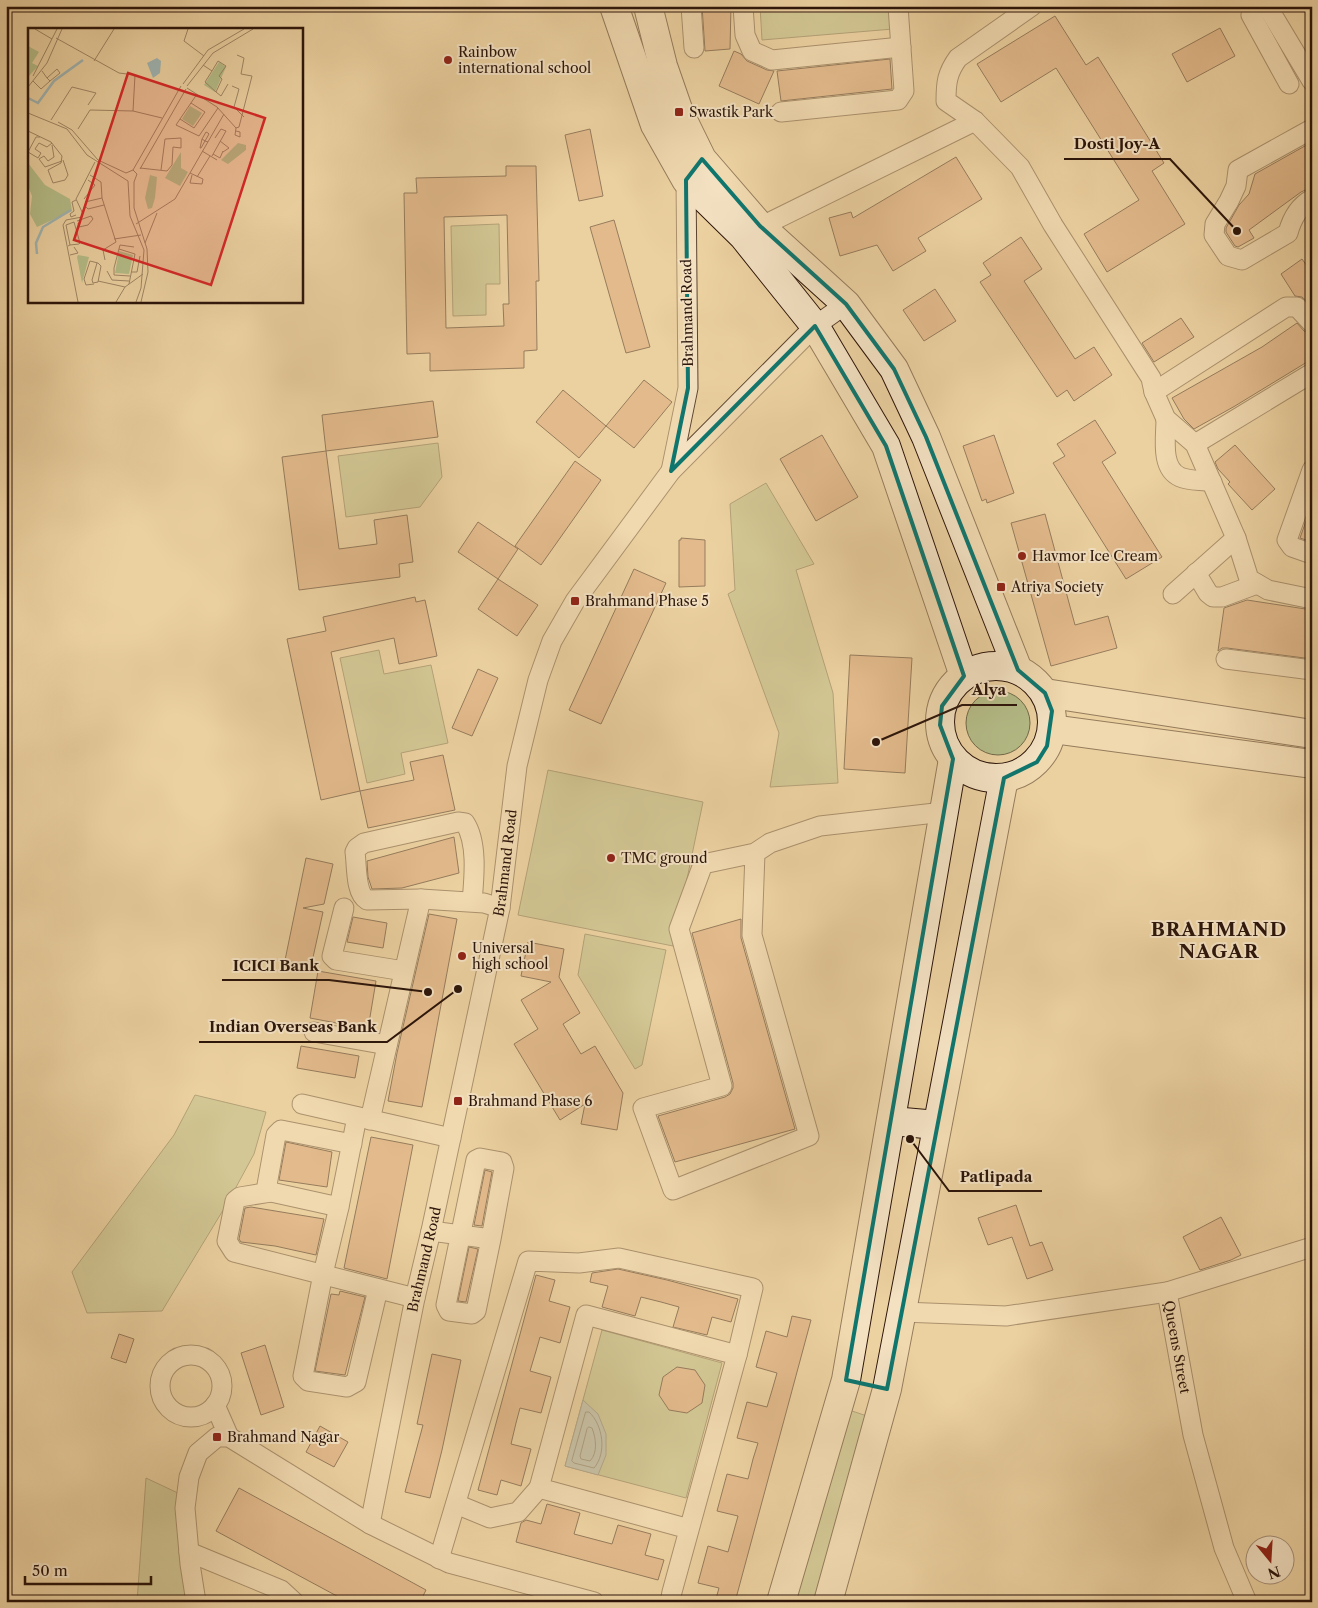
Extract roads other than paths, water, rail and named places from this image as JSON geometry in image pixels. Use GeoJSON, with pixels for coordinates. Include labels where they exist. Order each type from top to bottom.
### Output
{"type":"FeatureCollection","features":[{"type":"Feature","properties":{"kind":"street"},"geometry":{"type":"LineString","coordinates":[[614,6],[655,125],[694,170],[752,231],[846,304],[894,369],[926,437],[1018,670]]}},
{"type":"Feature","properties":{"kind":"street"},"geometry":{"type":"LineString","coordinates":[[648,6],[663,66],[680,112],[694,170]]}},
{"type":"Feature","properties":{"kind":"street"},"geometry":{"type":"LineString","coordinates":[[691,6],[694,48]]}},
{"type":"Feature","properties":{"kind":"street"},"geometry":{"type":"LineString","coordinates":[[743,6],[745,35],[752,51],[772,60],[901,47]]}},
{"type":"Feature","properties":{"kind":"street"},"geometry":{"type":"LineString","coordinates":[[781,112],[898,100],[904,91],[898,6]]}},
{"type":"Feature","properties":{"kind":"street"},"geometry":{"type":"LineString","coordinates":[[1032,6],[958,58],[949,71],[946,101],[975,121],[1020,167],[1053,225],[1151,378],[1154,392],[1166,419],[1166,456],[1171,470],[1181,478],[1212,482]]}},
{"type":"Feature","properties":{"kind":"street"},"geometry":{"type":"LineString","coordinates":[[1263,6],[1254,10],[1251,15],[1289,84]]}},
{"type":"Feature","properties":{"kind":"street"},"geometry":{"type":"LineString","coordinates":[[1267,6],[1312,81]]}},
{"type":"Feature","properties":{"kind":"street"},"geometry":{"type":"LineString","coordinates":[[752,231],[975,121]]}},
{"type":"Feature","properties":{"kind":"street"},"geometry":{"type":"LineString","coordinates":[[1312,131],[1310,130],[1238,170],[1236,186],[1215,224],[1214,235],[1228,256],[1242,260],[1288,233],[1292,220],[1304,203],[1312,199]]}},
{"type":"Feature","properties":{"kind":"street","name":"Brahmand Road"},"geometry":{"type":"LineString","coordinates":[[671,471],[688,388],[694,170]]}},
{"type":"Feature","properties":{"kind":"street"},"geometry":{"type":"LineString","coordinates":[[752,231],[815,326],[886,446],[964,676]]}},
{"type":"Feature","properties":{"kind":"street","name":"Brahmand Road"},"geometry":{"type":"LineString","coordinates":[[370,1524],[415,1298],[500,908],[518,766],[538,680],[552,641],[580,595],[671,471],[815,326],[846,304]]}},
{"type":"Feature","properties":{"kind":"street"},"geometry":{"type":"LineString","coordinates":[[1154,392],[1286,307],[1298,307],[1312,323]]}},
{"type":"Feature","properties":{"kind":"street"},"geometry":{"type":"LineString","coordinates":[[1195,444],[1312,373]]}},
{"type":"Feature","properties":{"kind":"street"},"geometry":{"type":"LineString","coordinates":[[1166,419],[1195,444],[1236,538],[1248,579],[1268,590],[1312,599]]}},
{"type":"Feature","properties":{"kind":"street"},"geometry":{"type":"LineString","coordinates":[[1312,470],[1287,540],[1292,547],[1312,554]]}},
{"type":"Feature","properties":{"kind":"street"},"geometry":{"type":"LineString","coordinates":[[1173,594],[1236,538]]}},
{"type":"Feature","properties":{"kind":"street"},"geometry":{"type":"LineString","coordinates":[[1196,573],[1208,593],[1214,597],[1257,584]]}},
{"type":"Feature","properties":{"kind":"street"},"geometry":{"type":"LineString","coordinates":[[1226,659],[1312,670]]}},
{"type":"Feature","properties":{"kind":"street"},"geometry":{"type":"LineString","coordinates":[[999,666],[1018,670],[1033,679],[1045,694],[1052,711],[1052,729],[1047,746],[1037,762],[1022,772],[1004,778],[985,777],[968,771],[954,759],[944,743],[940,725],[942,706],[950,689],[964,676],[981,668],[999,666]]}},
{"type":"Feature","properties":{"kind":"street"},"geometry":{"type":"LineString","coordinates":[[1045,694],[1312,734]]}},
{"type":"Feature","properties":{"kind":"street"},"geometry":{"type":"LineString","coordinates":[[1052,729],[1312,764]]}},
{"type":"Feature","properties":{"kind":"street"},"geometry":{"type":"LineString","coordinates":[[781,1602],[846,1380],[954,759]]}},
{"type":"Feature","properties":{"kind":"street"},"geometry":{"type":"LineString","coordinates":[[828,1602],[887,1389],[1004,778]]}},
{"type":"Feature","properties":{"kind":"street"},"geometry":{"type":"LineString","coordinates":[[755,853],[752,935],[810,1136],[673,1190],[643,1108],[722,1086],[679,929],[703,864],[755,853],[770,843],[820,826],[944,812]]}},
{"type":"Feature","properties":{"kind":"street"},"geometry":{"type":"LineString","coordinates":[[472,902],[475,869],[469,830],[465,823],[458,822],[364,843],[355,852],[360,892],[363,898],[371,901],[421,899],[472,902],[500,908]]}},
{"type":"Feature","properties":{"kind":"street"},"geometry":{"type":"LineString","coordinates":[[378,1289],[356,1382],[348,1387],[308,1381],[303,1376],[323,1274],[352,1144],[364,1119],[387,1045],[421,899]]}},
{"type":"Feature","properties":{"kind":"street"},"geometry":{"type":"LineString","coordinates":[[344,908],[332,956],[336,960],[404,971]]}},
{"type":"Feature","properties":{"kind":"street"},"geometry":{"type":"LineString","coordinates":[[314,1032],[387,1045]]}},
{"type":"Feature","properties":{"kind":"street"},"geometry":{"type":"LineString","coordinates":[[302,1104],[451,1138]]}},
{"type":"Feature","properties":{"kind":"street"},"geometry":{"type":"LineString","coordinates":[[892,1121],[937,1125]]}},
{"type":"Feature","properties":{"kind":"street"},"geometry":{"type":"LineString","coordinates":[[271,1192],[267,1185],[276,1135],[281,1130],[352,1144]]}},
{"type":"Feature","properties":{"kind":"street"},"geometry":{"type":"LineString","coordinates":[[480,1158],[502,1162],[504,1168],[491,1239],[476,1311],[472,1314],[449,1311],[446,1305],[476,1160],[480,1158]]}},
{"type":"Feature","properties":{"kind":"street"},"geometry":{"type":"LineString","coordinates":[[339,1207],[271,1192],[240,1198],[235,1201],[227,1241],[234,1252],[415,1298]]}},
{"type":"Feature","properties":{"kind":"street"},"geometry":{"type":"LineString","coordinates":[[431,1231],[491,1239]]}},
{"type":"Feature","properties":{"kind":"street"},"geometry":{"type":"LineString","coordinates":[[1168,1292],[1312,1247]]}},
{"type":"Feature","properties":{"kind":"street"},"geometry":{"type":"LineString","coordinates":[[439,1559],[528,1261],[580,1263],[619,1258],[753,1288],[737,1355],[670,1602]]}},
{"type":"Feature","properties":{"kind":"street","name":"Queens Street"},"geometry":{"type":"LineString","coordinates":[[902,1312],[1006,1316],[1168,1292],[1193,1435],[1224,1548],[1247,1602]]}},
{"type":"Feature","properties":{"kind":"street"},"geometry":{"type":"LineString","coordinates":[[456,1504],[490,1518],[518,1512],[539,1488],[586,1315],[737,1355]]}},
{"type":"Feature","properties":{"kind":"street"},"geometry":{"type":"LineString","coordinates":[[846,1380],[887,1389]]}},
{"type":"Feature","properties":{"kind":"street"},"geometry":{"type":"LineString","coordinates":[[216,1405],[229,1437]]}},
{"type":"Feature","properties":{"kind":"street"},"geometry":{"type":"LineString","coordinates":[[196,1602],[185,1508],[189,1477],[198,1453],[218,1437],[229,1437],[370,1524],[449,1564],[594,1602]]}},
{"type":"Feature","properties":{"kind":"street"},"geometry":{"type":"LineString","coordinates":[[539,1488],[689,1529]]}},
{"type":"Feature","properties":{"kind":"street"},"geometry":{"type":"LineString","coordinates":[[189,1552],[281,1590],[294,1602]]}},
{"type":"Feature","properties":{"kind":"water"},"geometry":{"type":"Polygon","coordinates":[[[583,1400],[598,1414],[606,1434],[606,1455],[598,1475],[565,1466],[583,1400]]]}},
{"type":"Feature","properties":{"kind":"place","name":"Rainbow international school"},"geometry":{"type":"Point","coordinates":[448,60]}},
{"type":"Feature","properties":{"kind":"place","name":"Swastik Park"},"geometry":{"type":"Point","coordinates":[679,112]}},
{"type":"Feature","properties":{"kind":"place","name":"Dosti Joy-A"},"geometry":{"type":"Point","coordinates":[1237,231]}},
{"type":"Feature","properties":{"kind":"place","name":"Havmor Ice Cream"},"geometry":{"type":"Point","coordinates":[1022,556]}},
{"type":"Feature","properties":{"kind":"place","name":"Atriya Society"},"geometry":{"type":"Point","coordinates":[1001,587]}},
{"type":"Feature","properties":{"kind":"place","name":"Brahmand Phase 5"},"geometry":{"type":"Point","coordinates":[575,601]}},
{"type":"Feature","properties":{"kind":"place","name":"Alya"},"geometry":{"type":"Point","coordinates":[876,742]}},
{"type":"Feature","properties":{"kind":"place","name":"TMC ground"},"geometry":{"type":"Point","coordinates":[611,858]}},
{"type":"Feature","properties":{"kind":"place","name":"Universal high school"},"geometry":{"type":"Point","coordinates":[462,956]}},
{"type":"Feature","properties":{"kind":"place","name":"Indian Overseas Bank"},"geometry":{"type":"Point","coordinates":[458,989]}},
{"type":"Feature","properties":{"kind":"place","name":"ICICI Bank"},"geometry":{"type":"Point","coordinates":[428,992]}},
{"type":"Feature","properties":{"kind":"place","name":"Brahmand Phase 6"},"geometry":{"type":"Point","coordinates":[458,1101]}},
{"type":"Feature","properties":{"kind":"place","name":"Patlipada"},"geometry":{"type":"Point","coordinates":[910,1139]}},
{"type":"Feature","properties":{"kind":"place","name":"Brahmand Nagar"},"geometry":{"type":"Point","coordinates":[217,1437]}},
{"type":"Feature","properties":{"kind":"district","name":"BRAHMAND NAGAR"},"geometry":{"type":"Point","coordinates":[1219,940]}}]}
